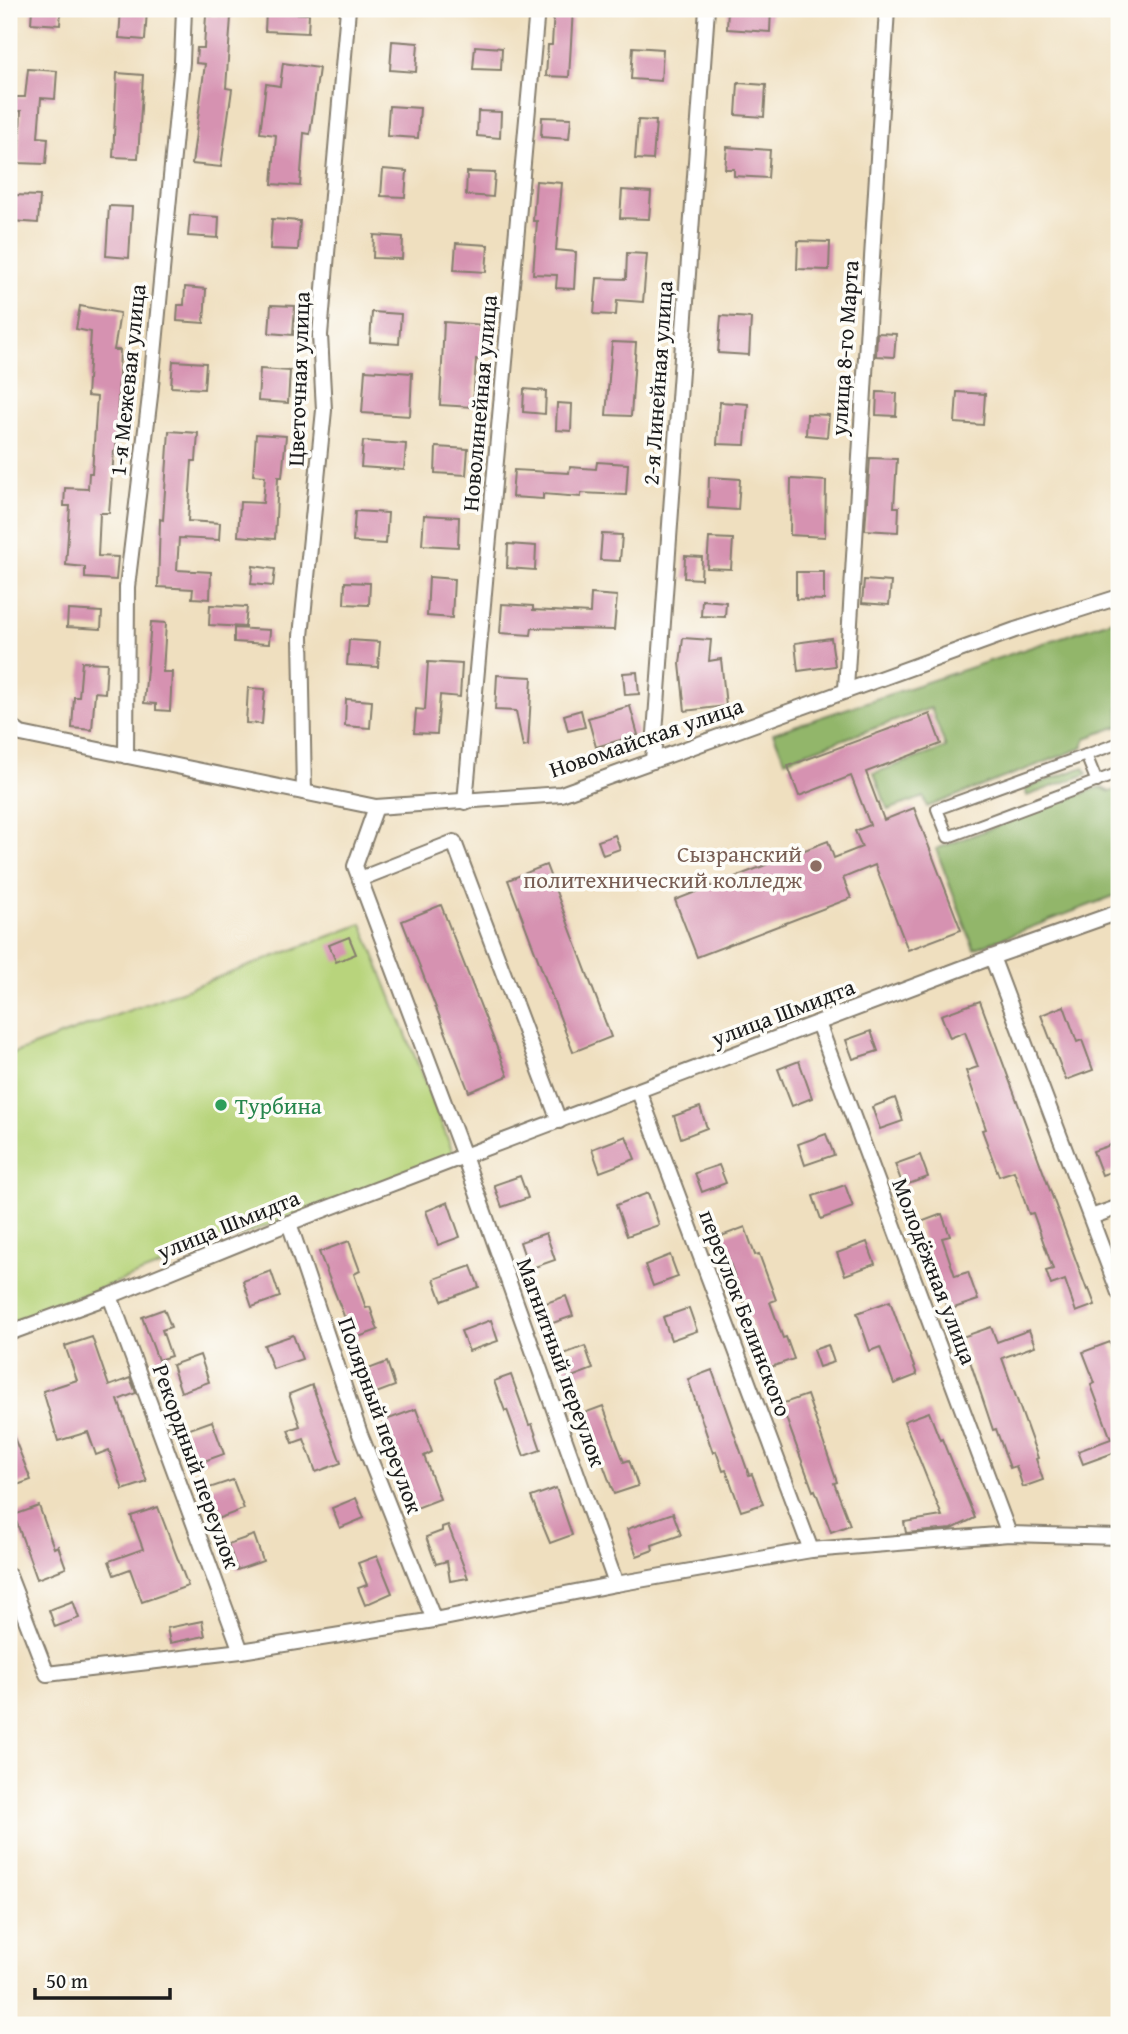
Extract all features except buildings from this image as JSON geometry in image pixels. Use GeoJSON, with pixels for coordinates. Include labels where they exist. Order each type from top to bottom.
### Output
{"type":"FeatureCollection","features":[{"type":"Feature","properties":{"kind":"street","name":"1-я Межевая улица"},"geometry":{"type":"LineString","coordinates":[[126,756],[127,587],[152,368],[182,62],[184,9]]}},
{"type":"Feature","properties":{"kind":"street","name":"Цветочная улица"},"geometry":{"type":"LineString","coordinates":[[304,792],[301,636],[324,410],[320,335],[348,9]]}},
{"type":"Feature","properties":{"kind":"street","name":"Новолинейная улица"},"geometry":{"type":"LineString","coordinates":[[465,802],[537,9]]}},
{"type":"Feature","properties":{"kind":"street","name":"2-я Линейная улица"},"geometry":{"type":"LineString","coordinates":[[653,761],[707,9]]}},
{"type":"Feature","properties":{"kind":"street","name":"улица 8-го Марта"},"geometry":{"type":"LineString","coordinates":[[846,690],[887,9]]}},
{"type":"Feature","properties":{"kind":"street","name":"Новомайская улица"},"geometry":{"type":"LineString","coordinates":[[13,732],[376,807],[561,794],[1015,630],[1119,597]]}},
{"type":"Feature","properties":{"kind":"street"},"geometry":{"type":"LineString","coordinates":[[1119,743],[937,809],[948,838],[1119,773]]}},
{"type":"Feature","properties":{"kind":"street"},"geometry":{"type":"LineString","coordinates":[[1086,755],[1097,782]]}},
{"type":"Feature","properties":{"kind":"street"},"geometry":{"type":"LineString","coordinates":[[376,807],[355,866],[464,1156]]}},
{"type":"Feature","properties":{"kind":"street"},"geometry":{"type":"LineString","coordinates":[[360,879],[454,842],[559,1121]]}},
{"type":"Feature","properties":{"kind":"street","name":"улица Шмидта"},"geometry":{"type":"LineString","coordinates":[[9,1332],[110,1296],[464,1156],[992,957],[1119,912]]}},
{"type":"Feature","properties":{"kind":"street"},"geometry":{"type":"LineString","coordinates":[[992,957],[1119,1293]]}},
{"type":"Feature","properties":{"kind":"street","name":"Молодёжная улица"},"geometry":{"type":"LineString","coordinates":[[818,1023],[1009,1534]]}},
{"type":"Feature","properties":{"kind":"street","name":"переулок Белинского"},"geometry":{"type":"LineString","coordinates":[[639,1091],[811,1550]]}},
{"type":"Feature","properties":{"kind":"street","name":"Магнитный переулок"},"geometry":{"type":"LineString","coordinates":[[464,1156],[616,1584]]}},
{"type":"Feature","properties":{"kind":"street"},"geometry":{"type":"LineString","coordinates":[[1091,1217],[1119,1207]]}},
{"type":"Feature","properties":{"kind":"street","name":"Полярный переулок"},"geometry":{"type":"LineString","coordinates":[[289,1223],[360,1434],[434,1620]]}},
{"type":"Feature","properties":{"kind":"street","name":"Рекордный переулок"},"geometry":{"type":"LineString","coordinates":[[110,1296],[242,1651]]}},
{"type":"Feature","properties":{"kind":"street"},"geometry":{"type":"LineString","coordinates":[[9,1576],[47,1674],[242,1651],[434,1620],[616,1584],[811,1550],[1009,1534],[1119,1537]]}},
{"type":"Feature","properties":{"kind":"green space"},"geometry":{"type":"Polygon","coordinates":[[[1119,618],[1119,726],[1086,738],[1082,748],[927,807],[924,797],[888,810],[874,773],[946,748],[931,708],[785,760],[773,733],[1119,618]]]}},
{"type":"Feature","properties":{"kind":"green space"},"geometry":{"type":"Polygon","coordinates":[[[1084,767],[1087,774],[1027,796],[1025,788],[1084,767]]]}},
{"type":"Feature","properties":{"kind":"green space"},"geometry":{"type":"Polygon","coordinates":[[[1100,787],[1110,792],[1119,789],[1119,894],[974,949],[936,849],[1100,787]]]}},
{"type":"Feature","properties":{"kind":"green space","name":"Турбина"},"geometry":{"type":"Polygon","coordinates":[[[362,924],[454,1155],[9,1323],[9,1055],[362,924]]]}},
{"type":"Feature","properties":{"kind":"place","name":"Сызранский политехнический колледж"},"geometry":{"type":"Point","coordinates":[816,866]}},
{"type":"Feature","properties":{"kind":"place","name":"Турбина"},"geometry":{"type":"Point","coordinates":[221,1105]}}]}
